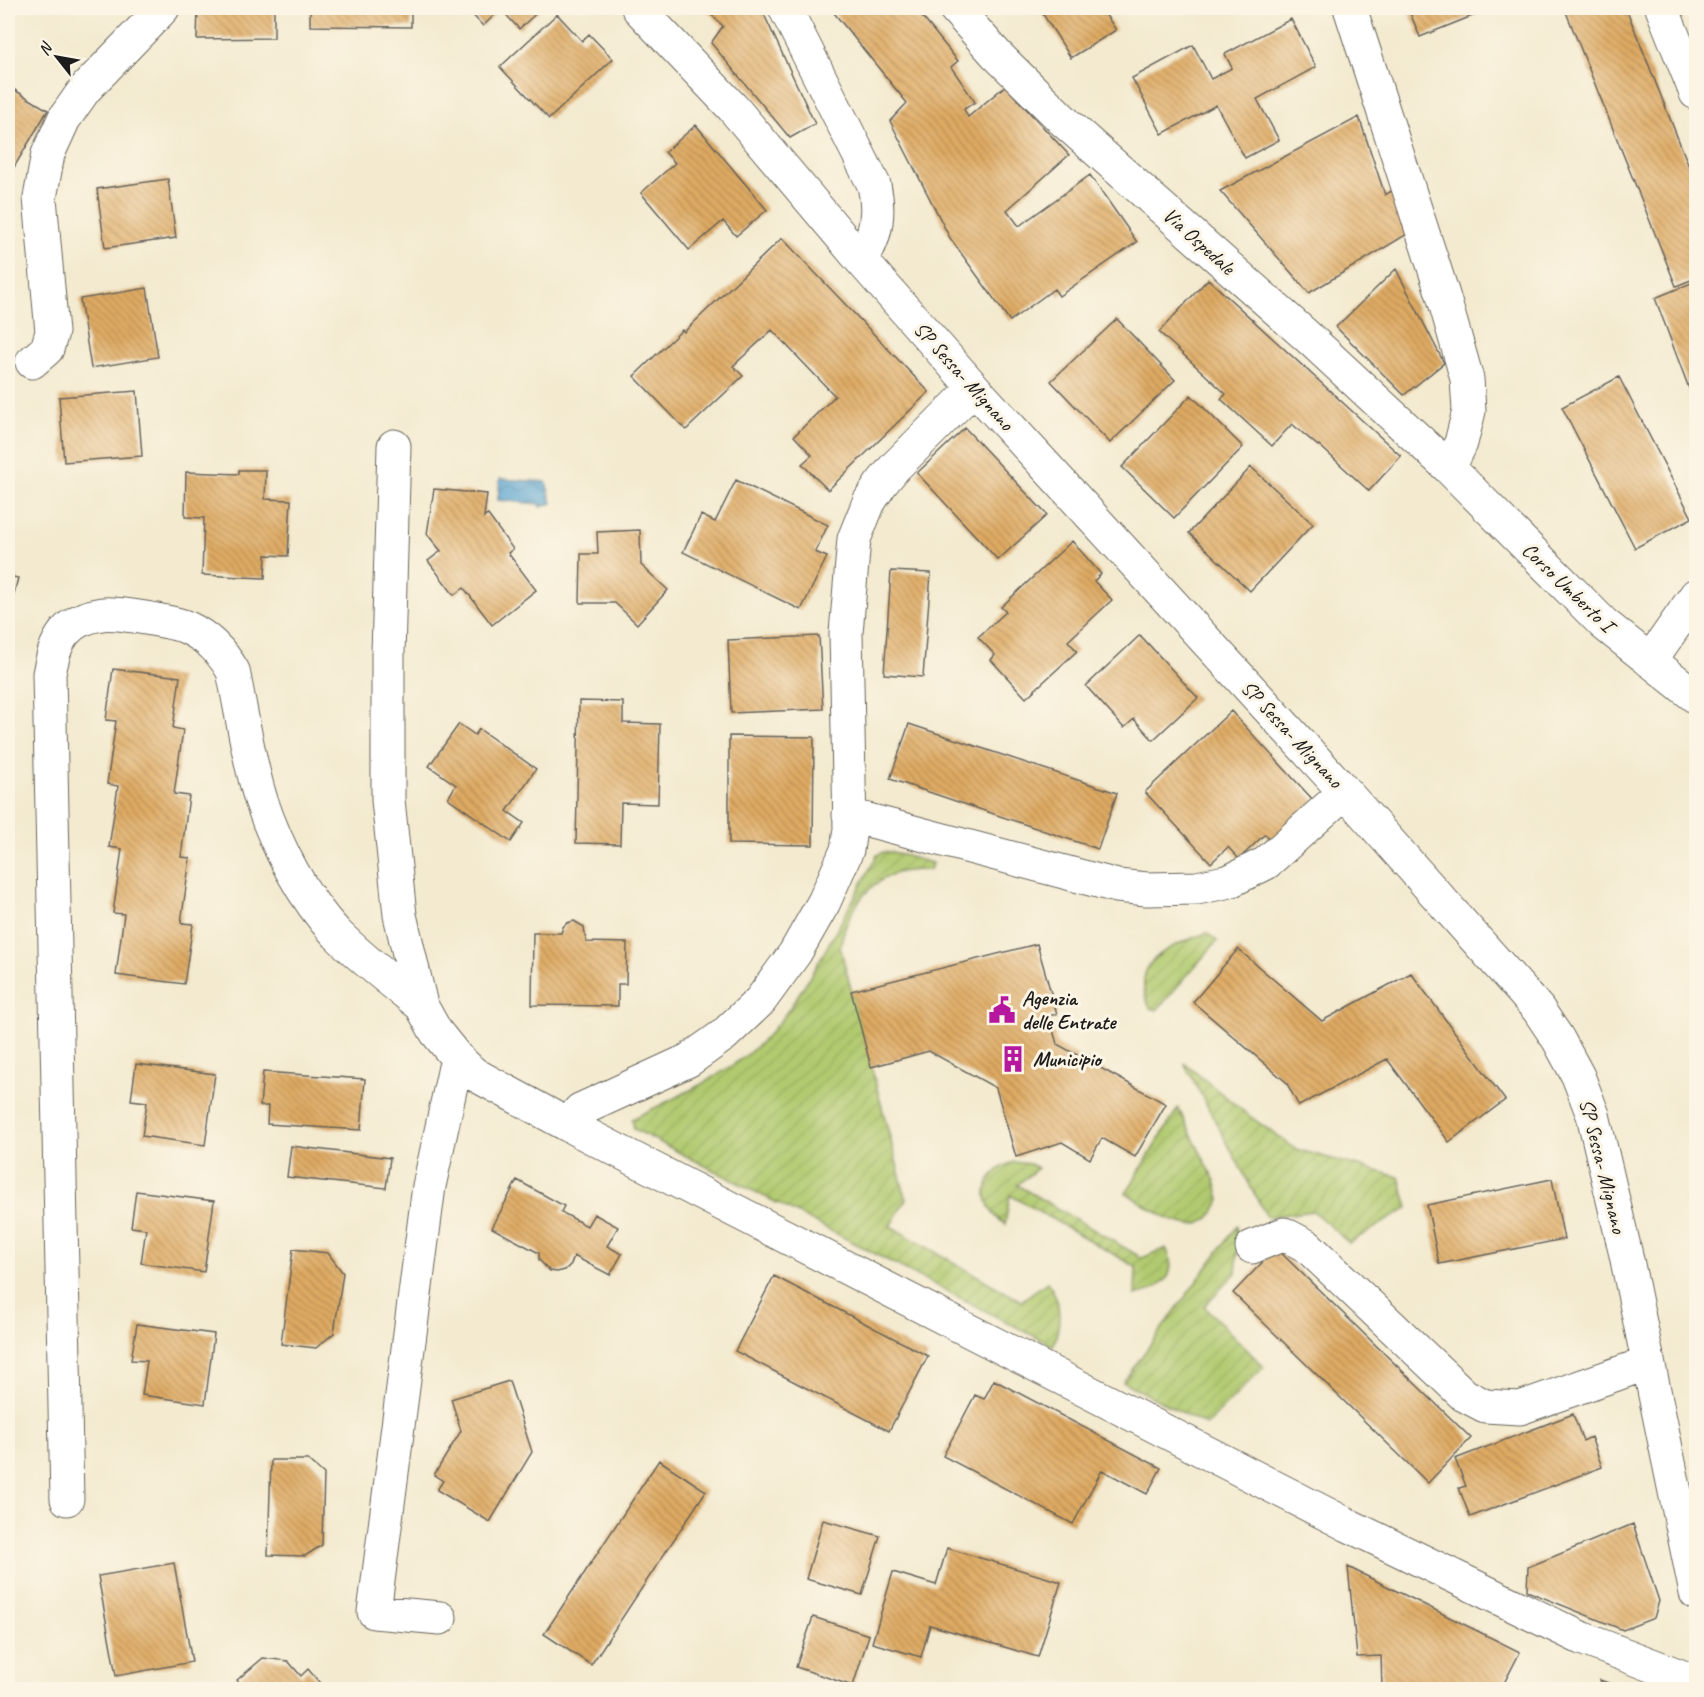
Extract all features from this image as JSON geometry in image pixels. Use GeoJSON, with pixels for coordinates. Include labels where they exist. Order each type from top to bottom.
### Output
{"type":"FeatureCollection","features":[{"type":"Feature","properties":{"kind":"street"},"geometry":{"type":"LineString","coordinates":[[32,362],[47,349],[52,332],[40,198],[48,154],[64,119],[85,89],[163,8]]}},
{"type":"Feature","properties":{"kind":"street","name":"SP Sessa- Mignano"},"geometry":{"type":"LineString","coordinates":[[638,8],[733,108],[861,260],[974,388],[1345,792],[1538,1009],[1578,1076],[1593,1115],[1696,1593]]}},
{"type":"Feature","properties":{"kind":"street"},"geometry":{"type":"LineString","coordinates":[[785,8],[874,185],[878,201],[878,219],[867,252],[861,260]]}},
{"type":"Feature","properties":{"kind":"street","name":"Via Ospedale"},"geometry":{"type":"LineString","coordinates":[[955,8],[996,54],[1066,123],[1310,339],[1449,468]]}},
{"type":"Feature","properties":{"kind":"street"},"geometry":{"type":"LineString","coordinates":[[1350,8],[1443,295],[1467,379],[1469,411],[1461,443],[1449,468]]}},
{"type":"Feature","properties":{"kind":"street"},"geometry":{"type":"LineString","coordinates":[[1662,8],[1696,93]]}},
{"type":"Feature","properties":{"kind":"street"},"geometry":{"type":"LineString","coordinates":[[568,1125],[580,1110],[689,1060],[724,1035],[760,1001],[795,953],[836,878],[848,850],[850,829],[846,633],[854,539],[869,502],[881,484],[974,388]]}},
{"type":"Feature","properties":{"kind":"street"},"geometry":{"type":"LineString","coordinates":[[394,446],[388,654],[388,800],[400,915],[421,1005],[436,1032],[457,1058],[474,1074],[568,1125],[1348,1525],[1581,1638],[1696,1682]]}},
{"type":"Feature","properties":{"kind":"street","name":"Corso Umberto I"},"geometry":{"type":"LineString","coordinates":[[1449,468],[1604,624],[1696,697]]}},
{"type":"Feature","properties":{"kind":"street"},"geometry":{"type":"LineString","coordinates":[[1650,661],[1696,595]]}},
{"type":"Feature","properties":{"kind":"street"},"geometry":{"type":"LineString","coordinates":[[67,1499],[49,674],[54,650],[66,631],[80,620],[103,614],[169,622],[187,627],[214,644],[233,671],[262,801],[281,848],[308,898],[336,933],[421,1005]]}},
{"type":"Feature","properties":{"kind":"street"},"geometry":{"type":"LineString","coordinates":[[849,815],[1117,886],[1147,890],[1197,888],[1230,881],[1266,864],[1345,792]]}},
{"type":"Feature","properties":{"kind":"street"},"geometry":{"type":"LineString","coordinates":[[440,1618],[374,1612],[429,1186],[457,1058]]}},
{"type":"Feature","properties":{"kind":"street"},"geometry":{"type":"LineString","coordinates":[[1252,1247],[1284,1234],[1307,1246],[1464,1395],[1485,1406],[1520,1408],[1648,1363]]}},
{"type":"Feature","properties":{"kind":"green space"},"geometry":{"type":"Polygon","coordinates":[[[884,852],[932,863],[930,870],[911,870],[893,874],[872,887],[851,914],[840,947],[906,1199],[890,1226],[1021,1301],[1047,1282],[1056,1297],[1059,1313],[1058,1329],[1053,1346],[634,1129],[632,1119],[696,1087],[726,1069],[755,1048],[773,1030],[815,968],[877,855],[884,852]]]}},
{"type":"Feature","properties":{"kind":"green space"},"geometry":{"type":"Polygon","coordinates":[[[1207,933],[1217,941],[1157,1010],[1150,1008],[1144,992],[1144,978],[1148,967],[1156,957],[1179,943],[1207,933]]]}},
{"type":"Feature","properties":{"kind":"green space"},"geometry":{"type":"Polygon","coordinates":[[[1184,1063],[1248,1115],[1296,1149],[1399,1177],[1408,1208],[1349,1243],[1313,1211],[1267,1217],[1184,1063]]]}},
{"type":"Feature","properties":{"kind":"green space"},"geometry":{"type":"Polygon","coordinates":[[[1178,1108],[1215,1181],[1220,1199],[1212,1214],[1202,1223],[1190,1225],[1164,1217],[1126,1193],[1178,1108]]]}},
{"type":"Feature","properties":{"kind":"green space"},"geometry":{"type":"Polygon","coordinates":[[[1014,1162],[1030,1164],[1038,1168],[1017,1185],[1142,1258],[1166,1248],[1171,1267],[1166,1280],[1153,1289],[1135,1295],[1136,1267],[1010,1195],[1005,1224],[990,1208],[986,1199],[986,1190],[995,1173],[1014,1162]]]}},
{"type":"Feature","properties":{"kind":"green space"},"geometry":{"type":"Polygon","coordinates":[[[1237,1226],[1236,1273],[1204,1306],[1264,1367],[1206,1425],[1123,1382],[1237,1226]]]}},
{"type":"Feature","properties":{"kind":"water"},"geometry":{"type":"Polygon","coordinates":[[[500,479],[546,482],[552,503],[541,507],[540,504],[498,500],[500,479]]]}},
{"type":"Feature","properties":{"kind":"building"},"geometry":{"type":"Polygon","coordinates":[[[198,8],[274,8],[274,38],[197,39],[198,8]]]}},
{"type":"Feature","properties":{"kind":"building"},"geometry":{"type":"Polygon","coordinates":[[[310,8],[411,8],[411,27],[310,26],[310,8]]]}},
{"type":"Feature","properties":{"kind":"building"},"geometry":{"type":"Polygon","coordinates":[[[466,8],[542,8],[519,29],[501,9],[483,26],[466,8]]]}},
{"type":"Feature","properties":{"kind":"building"},"geometry":{"type":"Polygon","coordinates":[[[704,8],[761,8],[815,124],[790,138],[711,43],[723,26],[704,8]]]}},
{"type":"Feature","properties":{"kind":"building"},"geometry":{"type":"Polygon","coordinates":[[[830,8],[915,8],[958,61],[951,67],[975,102],[964,109],[968,117],[1005,86],[1069,155],[1007,210],[1019,226],[1090,175],[1137,242],[1059,296],[1054,289],[1010,321],[950,238],[890,121],[907,103],[830,8]]]}},
{"type":"Feature","properties":{"kind":"building"},"geometry":{"type":"Polygon","coordinates":[[[1039,8],[1101,8],[1116,30],[1071,58],[1039,8]]]}},
{"type":"Feature","properties":{"kind":"building"},"geometry":{"type":"Polygon","coordinates":[[[1408,8],[1474,8],[1477,14],[1420,37],[1408,8]]]}},
{"type":"Feature","properties":{"kind":"building"},"geometry":{"type":"Polygon","coordinates":[[[1578,8],[1626,8],[1696,184],[1696,278],[1676,286],[1566,12],[1578,8]]]}},
{"type":"Feature","properties":{"kind":"building"},"geometry":{"type":"Polygon","coordinates":[[[557,14],[582,41],[589,34],[613,59],[549,119],[500,67],[557,14]]]}},
{"type":"Feature","properties":{"kind":"building"},"geometry":{"type":"Polygon","coordinates":[[[1291,19],[1316,67],[1257,99],[1279,140],[1245,158],[1216,105],[1162,134],[1132,78],[1193,45],[1211,79],[1232,68],[1225,54],[1291,19]]]}},
{"type":"Feature","properties":{"kind":"building"},"geometry":{"type":"Polygon","coordinates":[[[8,86],[48,110],[10,174],[8,172],[8,86]]]}},
{"type":"Feature","properties":{"kind":"building"},"geometry":{"type":"Polygon","coordinates":[[[1359,117],[1385,195],[1395,189],[1409,233],[1309,293],[1220,191],[1359,117]]]}},
{"type":"Feature","properties":{"kind":"building"},"geometry":{"type":"Polygon","coordinates":[[[696,125],[767,210],[736,236],[723,221],[689,250],[641,193],[675,163],[665,152],[696,125]]]}},
{"type":"Feature","properties":{"kind":"building"},"geometry":{"type":"Polygon","coordinates":[[[168,179],[176,238],[105,248],[97,189],[168,179]]]}},
{"type":"Feature","properties":{"kind":"building"},"geometry":{"type":"Polygon","coordinates":[[[782,238],[929,392],[828,490],[802,464],[812,455],[794,436],[835,396],[772,330],[733,366],[743,376],[686,430],[634,376],[682,330],[684,332],[782,238]]]}},
{"type":"Feature","properties":{"kind":"building"},"geometry":{"type":"Polygon","coordinates":[[[1396,269],[1444,363],[1404,395],[1336,327],[1396,269]]]}},
{"type":"Feature","properties":{"kind":"building"},"geometry":{"type":"Polygon","coordinates":[[[1208,279],[1401,456],[1369,491],[1319,445],[1292,424],[1272,446],[1221,399],[1226,394],[1159,332],[1208,279]]]}},
{"type":"Feature","properties":{"kind":"building"},"geometry":{"type":"Polygon","coordinates":[[[1696,281],[1696,407],[1655,298],[1696,281]]]}},
{"type":"Feature","properties":{"kind":"building"},"geometry":{"type":"Polygon","coordinates":[[[147,288],[158,357],[91,368],[80,299],[147,288]]]}},
{"type":"Feature","properties":{"kind":"building"},"geometry":{"type":"Polygon","coordinates":[[[1117,319],[1175,380],[1110,443],[1051,381],[1117,319]]]}},
{"type":"Feature","properties":{"kind":"building"},"geometry":{"type":"Polygon","coordinates":[[[1619,377],[1692,518],[1635,548],[1562,407],[1619,377]]]}},
{"type":"Feature","properties":{"kind":"building"},"geometry":{"type":"Polygon","coordinates":[[[137,391],[142,456],[64,462],[59,397],[137,391]]]}},
{"type":"Feature","properties":{"kind":"building"},"geometry":{"type":"Polygon","coordinates":[[[1191,395],[1243,447],[1174,518],[1122,467],[1191,395]]]}},
{"type":"Feature","properties":{"kind":"building"},"geometry":{"type":"Polygon","coordinates":[[[965,428],[1047,515],[998,560],[917,473],[965,428]]]}},
{"type":"Feature","properties":{"kind":"building"},"geometry":{"type":"Polygon","coordinates":[[[1251,467],[1313,524],[1250,591],[1189,533],[1251,467]]]}},
{"type":"Feature","properties":{"kind":"building"},"geometry":{"type":"Polygon","coordinates":[[[239,470],[266,470],[265,499],[291,500],[288,556],[266,555],[265,578],[202,575],[204,518],[185,517],[186,472],[239,474],[239,470]]]}},
{"type":"Feature","properties":{"kind":"building"},"geometry":{"type":"Polygon","coordinates":[[[736,480],[828,525],[815,552],[827,557],[801,610],[683,552],[701,515],[715,522],[736,480]]]}},
{"type":"Feature","properties":{"kind":"building"},"geometry":{"type":"Polygon","coordinates":[[[434,489],[487,494],[484,517],[488,515],[513,549],[508,553],[536,590],[492,625],[464,588],[454,595],[428,561],[441,551],[427,534],[434,489]]]}},
{"type":"Feature","properties":{"kind":"building"},"geometry":{"type":"Polygon","coordinates":[[[640,530],[641,565],[668,590],[637,624],[615,603],[580,603],[581,554],[598,554],[597,532],[640,530]]]}},
{"type":"Feature","properties":{"kind":"building"},"geometry":{"type":"Polygon","coordinates":[[[1072,541],[1101,574],[1094,581],[1112,600],[1068,641],[1077,651],[1026,698],[991,660],[995,655],[978,637],[1006,612],[1001,607],[1072,541]]]}},
{"type":"Feature","properties":{"kind":"building"},"geometry":{"type":"Polygon","coordinates":[[[891,571],[931,573],[923,677],[884,674],[891,571]]]}},
{"type":"Feature","properties":{"kind":"building"},"geometry":{"type":"Polygon","coordinates":[[[8,576],[18,578],[8,617],[8,576]]]}},
{"type":"Feature","properties":{"kind":"building"},"geometry":{"type":"Polygon","coordinates":[[[1140,635],[1198,698],[1153,740],[1134,719],[1124,728],[1086,686],[1140,635]]]}},
{"type":"Feature","properties":{"kind":"building"},"geometry":{"type":"Polygon","coordinates":[[[819,636],[823,709],[731,713],[728,640],[819,636]]]}},
{"type":"Feature","properties":{"kind":"building"},"geometry":{"type":"Polygon","coordinates":[[[113,669],[180,677],[173,728],[183,730],[174,794],[189,796],[181,857],[190,858],[181,923],[193,924],[184,984],[116,975],[124,914],[113,913],[122,849],[109,847],[118,786],[107,784],[116,721],[106,720],[113,669]]]}},
{"type":"Feature","properties":{"kind":"building"},"geometry":{"type":"Polygon","coordinates":[[[579,701],[623,702],[623,723],[660,724],[658,804],[621,803],[620,844],[576,843],[579,701]]]}},
{"type":"Feature","properties":{"kind":"building"},"geometry":{"type":"Polygon","coordinates":[[[1231,711],[1315,802],[1272,842],[1265,834],[1239,859],[1228,847],[1211,863],[1145,792],[1231,711]]]}},
{"type":"Feature","properties":{"kind":"building"},"geometry":{"type":"Polygon","coordinates":[[[459,724],[475,735],[479,729],[536,769],[507,811],[524,823],[511,842],[448,798],[456,785],[429,766],[459,724]]]}},
{"type":"Feature","properties":{"kind":"building"},"geometry":{"type":"Polygon","coordinates":[[[909,724],[1117,793],[1098,849],[890,779],[909,724]]]}},
{"type":"Feature","properties":{"kind":"building"},"geometry":{"type":"Polygon","coordinates":[[[729,736],[814,737],[813,845],[729,844],[729,736]]]}},
{"type":"Feature","properties":{"kind":"building"},"geometry":{"type":"Polygon","coordinates":[[[574,921],[584,927],[586,942],[627,943],[626,984],[618,984],[618,1006],[532,1005],[533,933],[561,933],[567,923],[574,921]]]}},
{"type":"Feature","properties":{"kind":"building","name":"Municipio"},"geometry":{"type":"Polygon","coordinates":[[[1037,944],[1057,1014],[1049,1016],[1057,1044],[1166,1104],[1135,1157],[1102,1138],[1090,1159],[1062,1142],[1016,1157],[996,1088],[929,1051],[871,1067],[851,991],[1037,944]]]}},
{"type":"Feature","properties":{"kind":"building"},"geometry":{"type":"Polygon","coordinates":[[[1238,949],[1322,1021],[1411,973],[1505,1100],[1449,1142],[1387,1059],[1299,1106],[1286,1082],[1193,1002],[1238,949]]]}},
{"type":"Feature","properties":{"kind":"building"},"geometry":{"type":"Polygon","coordinates":[[[136,1064],[215,1074],[205,1145],[142,1136],[147,1102],[131,1100],[136,1064]]]}},
{"type":"Feature","properties":{"kind":"building"},"geometry":{"type":"Polygon","coordinates":[[[263,1072],[365,1079],[361,1130],[267,1124],[268,1106],[260,1106],[263,1072]]]}},
{"type":"Feature","properties":{"kind":"building"},"geometry":{"type":"Polygon","coordinates":[[[291,1146],[390,1158],[386,1188],[287,1177],[291,1146]]]}},
{"type":"Feature","properties":{"kind":"building"},"geometry":{"type":"Polygon","coordinates":[[[1552,1179],[1564,1239],[1439,1264],[1427,1205],[1552,1179]]]}},
{"type":"Feature","properties":{"kind":"building"},"geometry":{"type":"Polygon","coordinates":[[[517,1180],[564,1206],[561,1212],[587,1226],[594,1214],[618,1227],[607,1246],[622,1254],[610,1275],[574,1256],[571,1264],[565,1270],[550,1271],[539,1260],[539,1253],[492,1228],[517,1180]]]}},
{"type":"Feature","properties":{"kind":"building"},"geometry":{"type":"Polygon","coordinates":[[[136,1191],[214,1201],[204,1272],[141,1263],[146,1229],[131,1227],[136,1191]]]}},
{"type":"Feature","properties":{"kind":"building"},"geometry":{"type":"Polygon","coordinates":[[[1276,1248],[1471,1438],[1428,1483],[1233,1293],[1276,1248]]]}},
{"type":"Feature","properties":{"kind":"building"},"geometry":{"type":"Polygon","coordinates":[[[293,1249],[328,1253],[343,1273],[334,1333],[316,1348],[281,1344],[293,1249]]]}},
{"type":"Feature","properties":{"kind":"building"},"geometry":{"type":"Polygon","coordinates":[[[774,1276],[928,1356],[889,1431],[735,1351],[774,1276]]]}},
{"type":"Feature","properties":{"kind":"building"},"geometry":{"type":"Polygon","coordinates":[[[137,1324],[214,1334],[205,1404],[142,1395],[147,1361],[131,1360],[137,1324]]]}},
{"type":"Feature","properties":{"kind":"building"},"geometry":{"type":"Polygon","coordinates":[[[994,1380],[1161,1468],[1147,1494],[1102,1470],[1073,1524],[943,1456],[975,1395],[984,1399],[994,1380]]]}},
{"type":"Feature","properties":{"kind":"building"},"geometry":{"type":"Polygon","coordinates":[[[509,1381],[532,1452],[490,1522],[437,1490],[443,1481],[434,1475],[461,1431],[451,1399],[509,1381]]]}},
{"type":"Feature","properties":{"kind":"building"},"geometry":{"type":"Polygon","coordinates":[[[1573,1414],[1583,1441],[1591,1437],[1602,1467],[1470,1517],[1459,1488],[1466,1486],[1455,1459],[1573,1414]]]}},
{"type":"Feature","properties":{"kind":"building"},"geometry":{"type":"Polygon","coordinates":[[[271,1460],[308,1460],[324,1474],[322,1545],[305,1556],[268,1555],[271,1460]]]}},
{"type":"Feature","properties":{"kind":"building"},"geometry":{"type":"Polygon","coordinates":[[[659,1460],[706,1491],[591,1665],[544,1634],[659,1460]]]}},
{"type":"Feature","properties":{"kind":"building"},"geometry":{"type":"Polygon","coordinates":[[[823,1520],[880,1536],[862,1595],[806,1579],[823,1520]]]}},
{"type":"Feature","properties":{"kind":"building"},"geometry":{"type":"Polygon","coordinates":[[[1633,1524],[1659,1601],[1654,1618],[1623,1630],[1527,1591],[1528,1567],[1633,1524]]]}},
{"type":"Feature","properties":{"kind":"building"},"geometry":{"type":"Polygon","coordinates":[[[947,1548],[1061,1582],[1038,1657],[930,1625],[921,1657],[872,1643],[893,1572],[936,1585],[947,1548]]]}},
{"type":"Feature","properties":{"kind":"building"},"geometry":{"type":"Polygon","coordinates":[[[174,1563],[192,1662],[116,1676],[98,1576],[174,1563]]]}},
{"type":"Feature","properties":{"kind":"building"},"geometry":{"type":"Polygon","coordinates":[[[1348,1567],[1520,1652],[1501,1689],[1382,1689],[1381,1656],[1357,1657],[1348,1567]]]}},
{"type":"Feature","properties":{"kind":"building"},"geometry":{"type":"Polygon","coordinates":[[[813,1617],[869,1635],[853,1686],[796,1667],[813,1617]]]}},
{"type":"Feature","properties":{"kind":"building"},"geometry":{"type":"Polygon","coordinates":[[[263,1658],[288,1661],[301,1676],[308,1669],[325,1689],[244,1689],[237,1680],[263,1658]]]}},
{"type":"Feature","properties":{"kind":"building"},"geometry":{"type":"Polygon","coordinates":[[[1600,1680],[1625,1689],[1599,1689],[1600,1680]]]}},
{"type":"Feature","properties":{"kind":"place","name":"Agenzia delle Entrate"},"geometry":{"type":"Point","coordinates":[1002,1010]}},
{"type":"Feature","properties":{"kind":"place","name":"Municipio"},"geometry":{"type":"Point","coordinates":[1013,1059]}}]}
